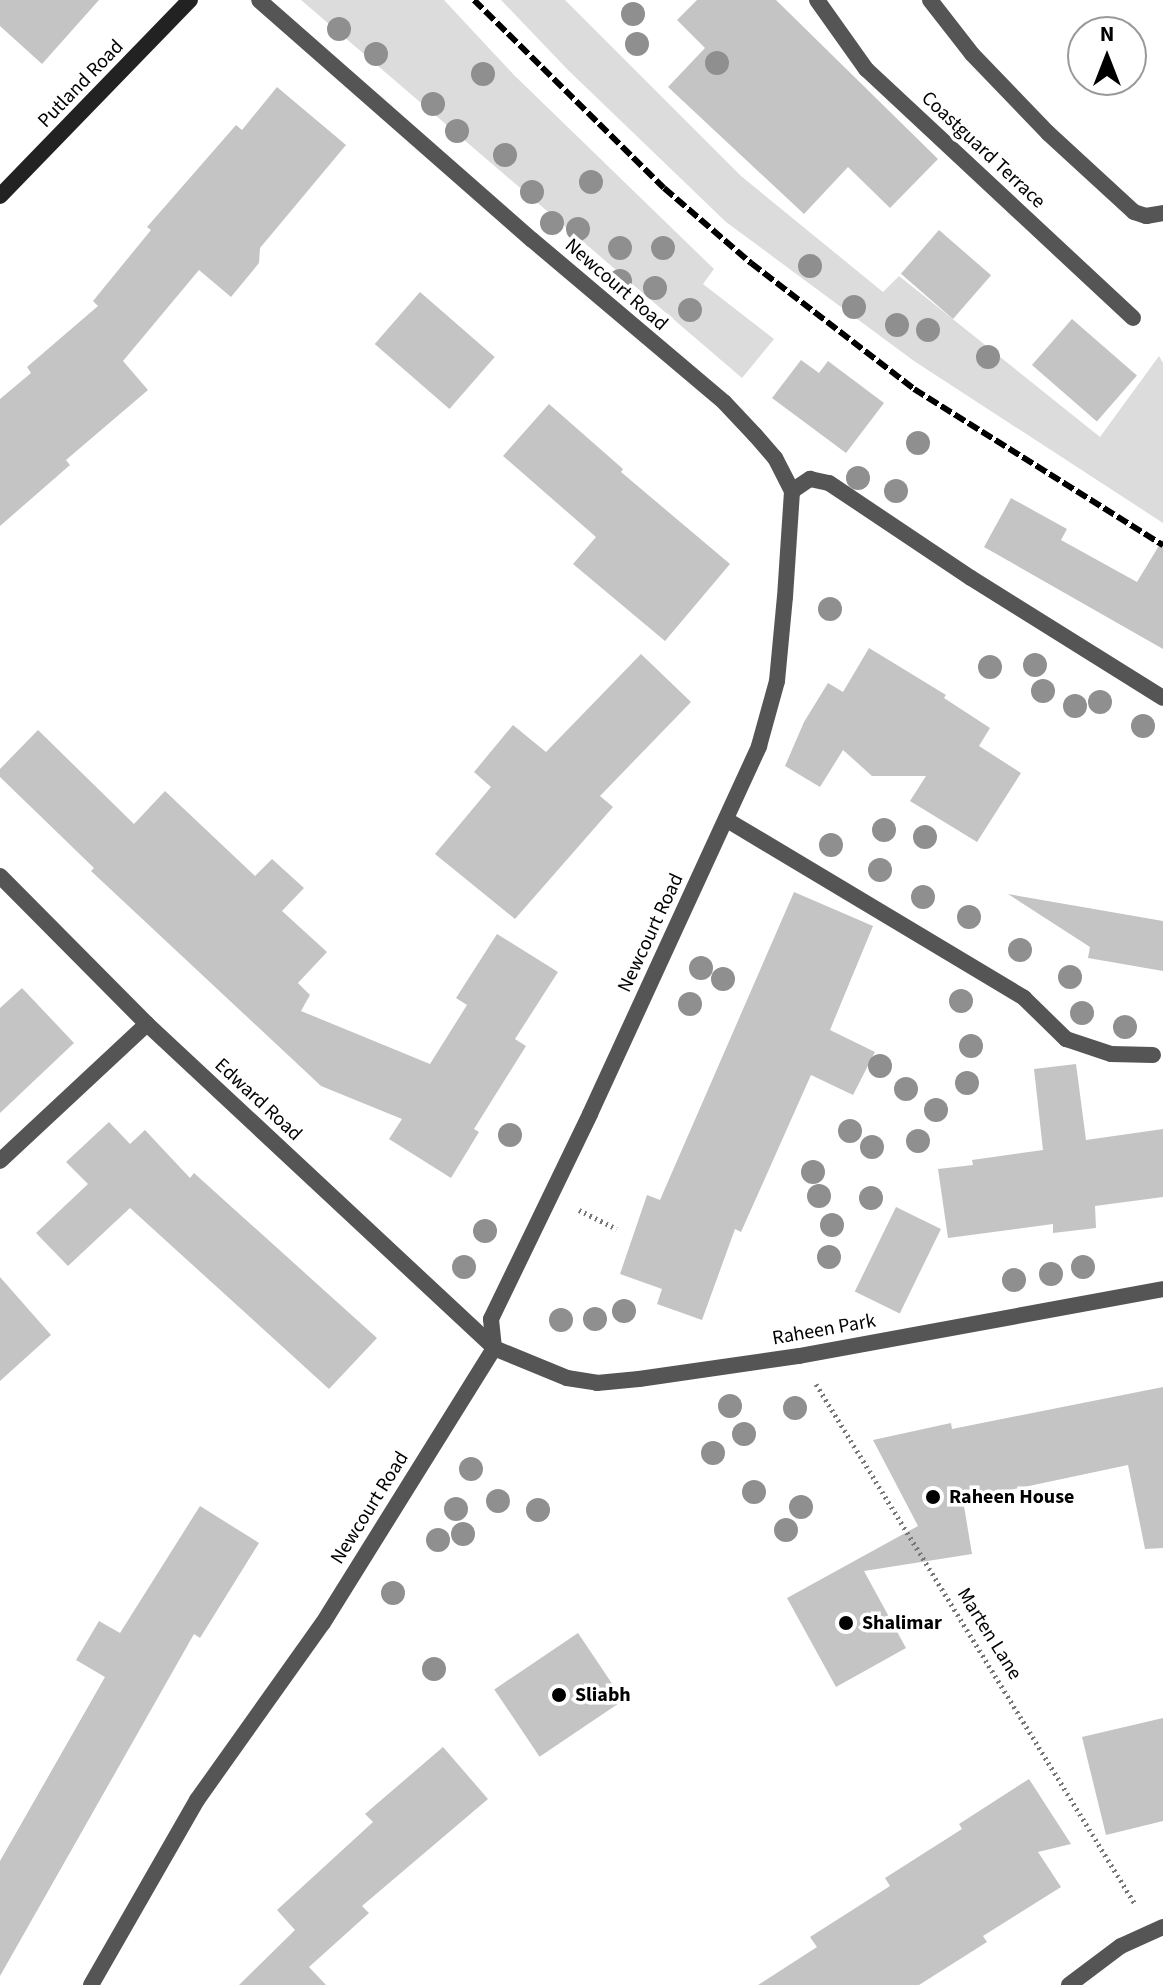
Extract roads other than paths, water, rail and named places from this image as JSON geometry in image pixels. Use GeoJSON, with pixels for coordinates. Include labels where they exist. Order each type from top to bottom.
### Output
{"type":"FeatureCollection","features":[{"type":"Feature","properties":{"kind":"main road","name":"Putland Road"},"geometry":{"type":"LineString","coordinates":[[0,196],[190,0]]}},
{"type":"Feature","properties":{"kind":"street","name":"Newcourt Road"},"geometry":{"type":"LineString","coordinates":[[91,1985],[197,1800],[323,1623],[494,1348],[491,1319],[727,820],[759,746],[777,681],[792,491],[775,458],[724,402],[259,0]]}},
{"type":"Feature","properties":{"kind":"street","name":"Coastguard Terrace"},"geometry":{"type":"LineString","coordinates":[[817,0],[866,69],[1133,318]]}},
{"type":"Feature","properties":{"kind":"street"},"geometry":{"type":"LineString","coordinates":[[930,0],[972,54],[1100,181],[1134,212],[1146,216],[1163,213]]}},
{"type":"Feature","properties":{"kind":"street"},"geometry":{"type":"LineString","coordinates":[[792,491],[810,479],[829,483],[971,578],[1163,698]]}},
{"type":"Feature","properties":{"kind":"street"},"geometry":{"type":"LineString","coordinates":[[727,820],[1024,998],[1066,1039],[1111,1054],[1153,1055]]}},
{"type":"Feature","properties":{"kind":"street","name":"Edward Road"},"geometry":{"type":"LineString","coordinates":[[0,876],[147,1024],[494,1348]]}},
{"type":"Feature","properties":{"kind":"street"},"geometry":{"type":"LineString","coordinates":[[0,1161],[147,1024]]}},
{"type":"Feature","properties":{"kind":"street","name":"Raheen Park"},"geometry":{"type":"LineString","coordinates":[[494,1348],[567,1378],[597,1383],[799,1356],[1163,1289]]}},
{"type":"Feature","properties":{"kind":"street"},"geometry":{"type":"LineString","coordinates":[[1069,1985],[1121,1946],[1157,1928]]}},
{"type":"Feature","properties":{"kind":"railway"},"geometry":{"type":"LineString","coordinates":[[474,0],[664,188],[751,263],[914,389],[1163,545]]}},
{"type":"Feature","properties":{"kind":"place","name":"Raheen House"},"geometry":{"type":"Point","coordinates":[933,1497]}},
{"type":"Feature","properties":{"kind":"place","name":"Shalimar"},"geometry":{"type":"Point","coordinates":[846,1623]}},
{"type":"Feature","properties":{"kind":"place","name":"Sliabh"},"geometry":{"type":"Point","coordinates":[559,1695]}}]}
